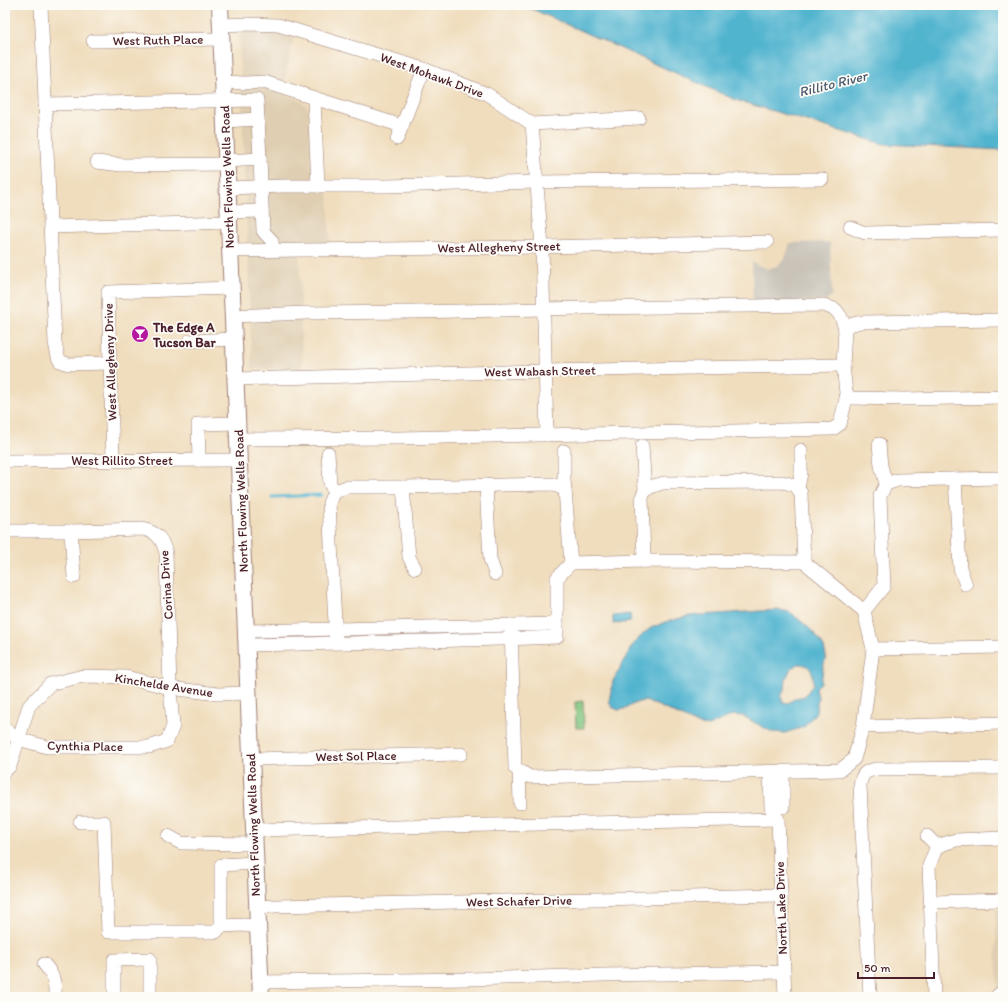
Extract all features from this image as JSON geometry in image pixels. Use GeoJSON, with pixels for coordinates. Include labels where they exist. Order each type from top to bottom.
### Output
{"type":"FeatureCollection","features":[{"type":"Feature","properties":{"kind":"main road","name":"North Flowing Wells Road"},"geometry":{"type":"LineString","coordinates":[[220,5],[260,989]]}},
{"type":"Feature","properties":{"kind":"street"},"geometry":{"type":"LineString","coordinates":[[41,5],[55,343],[60,361],[68,364],[110,363]]}},
{"type":"Feature","properties":{"kind":"street","name":"West Mohawk Drive"},"geometry":{"type":"LineString","coordinates":[[222,32],[258,24],[278,26],[424,69],[487,94],[532,124]]}},
{"type":"Feature","properties":{"kind":"street","name":"West Ruth Place"},"geometry":{"type":"LineString","coordinates":[[93,40],[222,32]]}},
{"type":"Feature","properties":{"kind":"street"},"geometry":{"type":"LineString","coordinates":[[397,139],[424,69]]}},
{"type":"Feature","properties":{"kind":"street"},"geometry":{"type":"LineString","coordinates":[[224,82],[264,82],[402,126]]}},
{"type":"Feature","properties":{"kind":"street"},"geometry":{"type":"LineString","coordinates":[[256,82],[263,232],[272,241],[273,250]]}},
{"type":"Feature","properties":{"kind":"street"},"geometry":{"type":"LineString","coordinates":[[314,98],[318,186]]}},
{"type":"Feature","properties":{"kind":"street"},"geometry":{"type":"LineString","coordinates":[[45,104],[257,100]]}},
{"type":"Feature","properties":{"kind":"street"},"geometry":{"type":"LineString","coordinates":[[547,435],[542,247],[532,124],[639,118]]}},
{"type":"Feature","properties":{"kind":"street"},"geometry":{"type":"LineString","coordinates":[[225,121],[258,119]]}},
{"type":"Feature","properties":{"kind":"street"},"geometry":{"type":"LineString","coordinates":[[97,162],[121,165],[227,162],[260,159]]}},
{"type":"Feature","properties":{"kind":"street"},"geometry":{"type":"LineString","coordinates":[[228,188],[261,186],[394,186],[537,182],[822,179]]}},
{"type":"Feature","properties":{"kind":"street"},"geometry":{"type":"LineString","coordinates":[[50,227],[229,217],[262,211]]}},
{"type":"Feature","properties":{"kind":"street"},"geometry":{"type":"LineString","coordinates":[[850,227],[865,234],[1003,230]]}},
{"type":"Feature","properties":{"kind":"street","name":"West Allegheny Street"},"geometry":{"type":"LineString","coordinates":[[230,250],[542,247],[767,242]]}},
{"type":"Feature","properties":{"kind":"street","name":"West Allegheny Drive"},"geometry":{"type":"LineString","coordinates":[[113,460],[108,292],[232,288]]}},
{"type":"Feature","properties":{"kind":"street"},"geometry":{"type":"LineString","coordinates":[[199,460],[198,424],[238,431],[391,438],[833,429],[840,424],[847,394],[843,365],[845,329],[841,317],[836,310],[824,305],[672,306],[307,313],[233,316]]}},
{"type":"Feature","properties":{"kind":"street"},"geometry":{"type":"LineString","coordinates":[[845,329],[849,325],[861,322],[1003,320]]}},
{"type":"Feature","properties":{"kind":"street"},"geometry":{"type":"LineString","coordinates":[[189,341],[234,339]]}},
{"type":"Feature","properties":{"kind":"street","name":"West Wabash Street"},"geometry":{"type":"LineString","coordinates":[[236,379],[843,365]]}},
{"type":"Feature","properties":{"kind":"street"},"geometry":{"type":"LineString","coordinates":[[847,394],[851,398],[1003,397]]}},
{"type":"Feature","properties":{"kind":"street"},"geometry":{"type":"LineString","coordinates":[[864,611],[884,586],[880,496],[886,484],[880,466],[879,444]]}},
{"type":"Feature","properties":{"kind":"street"},"geometry":{"type":"LineString","coordinates":[[642,446],[644,490],[642,497],[644,561]]}},
{"type":"Feature","properties":{"kind":"street"},"geometry":{"type":"LineString","coordinates":[[798,488],[801,473],[801,450]]}},
{"type":"Feature","properties":{"kind":"street"},"geometry":{"type":"LineString","coordinates":[[564,451],[564,480],[571,563]]}},
{"type":"Feature","properties":{"kind":"street"},"geometry":{"type":"LineString","coordinates":[[328,453],[330,484],[334,491]]}},
{"type":"Feature","properties":{"kind":"street","name":"West Rillito Street"},"geometry":{"type":"LineString","coordinates":[[5,461],[239,460]]}},
{"type":"Feature","properties":{"kind":"street"},"geometry":{"type":"LineString","coordinates":[[886,484],[898,480],[1003,478]]}},
{"type":"Feature","properties":{"kind":"street"},"geometry":{"type":"LineString","coordinates":[[955,479],[960,568],[966,586]]}},
{"type":"Feature","properties":{"kind":"street"},"geometry":{"type":"LineString","coordinates":[[644,490],[649,487],[663,484],[782,482],[795,485],[801,492],[804,562]]}},
{"type":"Feature","properties":{"kind":"street"},"geometry":{"type":"LineString","coordinates":[[334,491],[347,487],[551,484],[560,487],[565,491]]}},
{"type":"Feature","properties":{"kind":"street"},"geometry":{"type":"LineString","coordinates":[[486,485],[490,559],[495,574]]}},
{"type":"Feature","properties":{"kind":"street"},"geometry":{"type":"LineString","coordinates":[[403,487],[409,557],[415,568]]}},
{"type":"Feature","properties":{"kind":"street"},"geometry":{"type":"LineString","coordinates":[[334,491],[329,503],[336,643]]}},
{"type":"Feature","properties":{"kind":"street","name":"Corina Drive"},"geometry":{"type":"LineString","coordinates":[[5,531],[142,529],[160,532],[166,553],[170,688],[173,726],[167,741]]}},
{"type":"Feature","properties":{"kind":"street"},"geometry":{"type":"LineString","coordinates":[[71,531],[74,577]]}},
{"type":"Feature","properties":{"kind":"street"},"geometry":{"type":"LineString","coordinates":[[246,638],[336,643],[511,639],[558,637],[557,578],[571,563],[644,561],[804,562],[864,611],[873,648],[863,727],[854,759],[840,770],[530,777],[515,768],[511,639],[511,625]]}},
{"type":"Feature","properties":{"kind":"street"},"geometry":{"type":"LineString","coordinates":[[246,638],[335,629],[557,624]]}},
{"type":"Feature","properties":{"kind":"street"},"geometry":{"type":"LineString","coordinates":[[453,626],[453,640]]}},
{"type":"Feature","properties":{"kind":"street"},"geometry":{"type":"LineString","coordinates":[[396,628],[396,642]]}},
{"type":"Feature","properties":{"kind":"street"},"geometry":{"type":"LineString","coordinates":[[873,648],[1003,646]]}},
{"type":"Feature","properties":{"kind":"street","name":"Kinchelde Avenue"},"geometry":{"type":"LineString","coordinates":[[18,738],[29,706],[50,684],[83,676],[126,677],[170,688],[218,694],[248,693]]}},
{"type":"Feature","properties":{"kind":"street"},"geometry":{"type":"LineString","coordinates":[[863,727],[1003,723]]}},
{"type":"Feature","properties":{"kind":"street","name":"Cynthia Place"},"geometry":{"type":"LineString","coordinates":[[5,729],[18,738],[48,747],[149,748],[167,741]]}},
{"type":"Feature","properties":{"kind":"street"},"geometry":{"type":"LineString","coordinates":[[5,771],[10,766],[18,738]]}},
{"type":"Feature","properties":{"kind":"street","name":"West Sol Place"},"geometry":{"type":"LineString","coordinates":[[251,759],[461,754]]}},
{"type":"Feature","properties":{"kind":"street"},"geometry":{"type":"LineString","coordinates":[[870,997],[860,785],[862,777],[870,770],[877,769],[1003,768]]}},
{"type":"Feature","properties":{"kind":"street"},"geometry":{"type":"LineString","coordinates":[[518,770],[520,803]]}},
{"type":"Feature","properties":{"kind":"street","name":"North Lake Drive"},"geometry":{"type":"LineString","coordinates":[[254,837],[778,819],[785,997]]}},
{"type":"Feature","properties":{"kind":"street"},"geometry":{"type":"LineString","coordinates":[[80,822],[104,822],[108,932],[216,932],[221,926],[221,865],[255,863]]}},
{"type":"Feature","properties":{"kind":"street"},"geometry":{"type":"LineString","coordinates":[[168,836],[181,843],[254,837]]}},
{"type":"Feature","properties":{"kind":"street"},"geometry":{"type":"LineString","coordinates":[[927,836],[937,846]]}},
{"type":"Feature","properties":{"kind":"street"},"geometry":{"type":"LineString","coordinates":[[937,846],[956,840],[1003,838]]}},
{"type":"Feature","properties":{"kind":"street"},"geometry":{"type":"LineString","coordinates":[[934,997],[929,866],[937,846]]}},
{"type":"Feature","properties":{"kind":"street","name":"West Schafer Drive"},"geometry":{"type":"LineString","coordinates":[[257,907],[781,895]]}},
{"type":"Feature","properties":{"kind":"street"},"geometry":{"type":"LineString","coordinates":[[931,902],[1003,900]]}},
{"type":"Feature","properties":{"kind":"street"},"geometry":{"type":"LineString","coordinates":[[221,926],[244,925],[258,927]]}},
{"type":"Feature","properties":{"kind":"street"},"geometry":{"type":"LineString","coordinates":[[114,997],[114,960],[150,959],[150,997]]}},
{"type":"Feature","properties":{"kind":"street"},"geometry":{"type":"LineString","coordinates":[[44,964],[50,970],[56,988],[55,997]]}},
{"type":"Feature","properties":{"kind":"street"},"geometry":{"type":"LineString","coordinates":[[260,989],[469,979],[784,972]]}},
{"type":"Feature","properties":{"kind":"street"},"geometry":{"type":"LineString","coordinates":[[998,997],[1003,991]]}},
{"type":"Feature","properties":{"kind":"shaded area"},"geometry":{"type":"Polygon","coordinates":[[[239,31],[272,31],[294,37],[282,93],[301,101],[309,108],[313,191],[328,191],[330,244],[299,243],[302,368],[252,369],[239,31]]]}},
{"type":"Feature","properties":{"kind":"shaded area"},"geometry":{"type":"Polygon","coordinates":[[[830,242],[832,295],[826,301],[753,302],[752,262],[767,269],[777,266],[785,259],[790,243],[830,242]]]}},
{"type":"Feature","properties":{"kind":"shaded area"},"geometry":{"type":"Polygon","coordinates":[[[995,909],[1003,909],[1003,997],[998,997],[995,909]]]}},
{"type":"Feature","properties":{"kind":"green space"},"geometry":{"type":"Polygon","coordinates":[[[583,701],[584,728],[576,728],[575,702],[583,701]]]}},
{"type":"Feature","properties":{"kind":"water","name":"Rillito River"},"geometry":{"type":"Polygon","coordinates":[[[523,5],[1003,5],[1003,150],[884,144],[736,100],[523,5]]]}},
{"type":"Feature","properties":{"kind":"water"},"geometry":{"type":"Polygon","coordinates":[[[779,610],[790,612],[808,627],[816,635],[824,647],[826,656],[821,683],[816,689],[818,697],[816,712],[804,727],[785,733],[772,732],[743,716],[733,715],[708,726],[700,725],[645,701],[638,702],[624,709],[618,710],[612,707],[609,701],[613,681],[632,646],[651,628],[665,622],[689,616],[779,610]],[[798,664],[790,670],[786,679],[785,690],[781,696],[783,702],[788,703],[796,698],[805,696],[813,685],[813,676],[810,668],[805,665],[798,664]]]}},
{"type":"Feature","properties":{"kind":"water"},"geometry":{"type":"Polygon","coordinates":[[[630,614],[631,622],[613,624],[613,616],[630,614]]]}},
{"type":"Feature","properties":{"kind":"waterway"},"geometry":{"type":"LineString","coordinates":[[272,497],[321,495]]}},
{"type":"Feature","properties":{"kind":"place","name":"The Edge A Tucson Bar"},"geometry":{"type":"Point","coordinates":[140,334]}}]}
